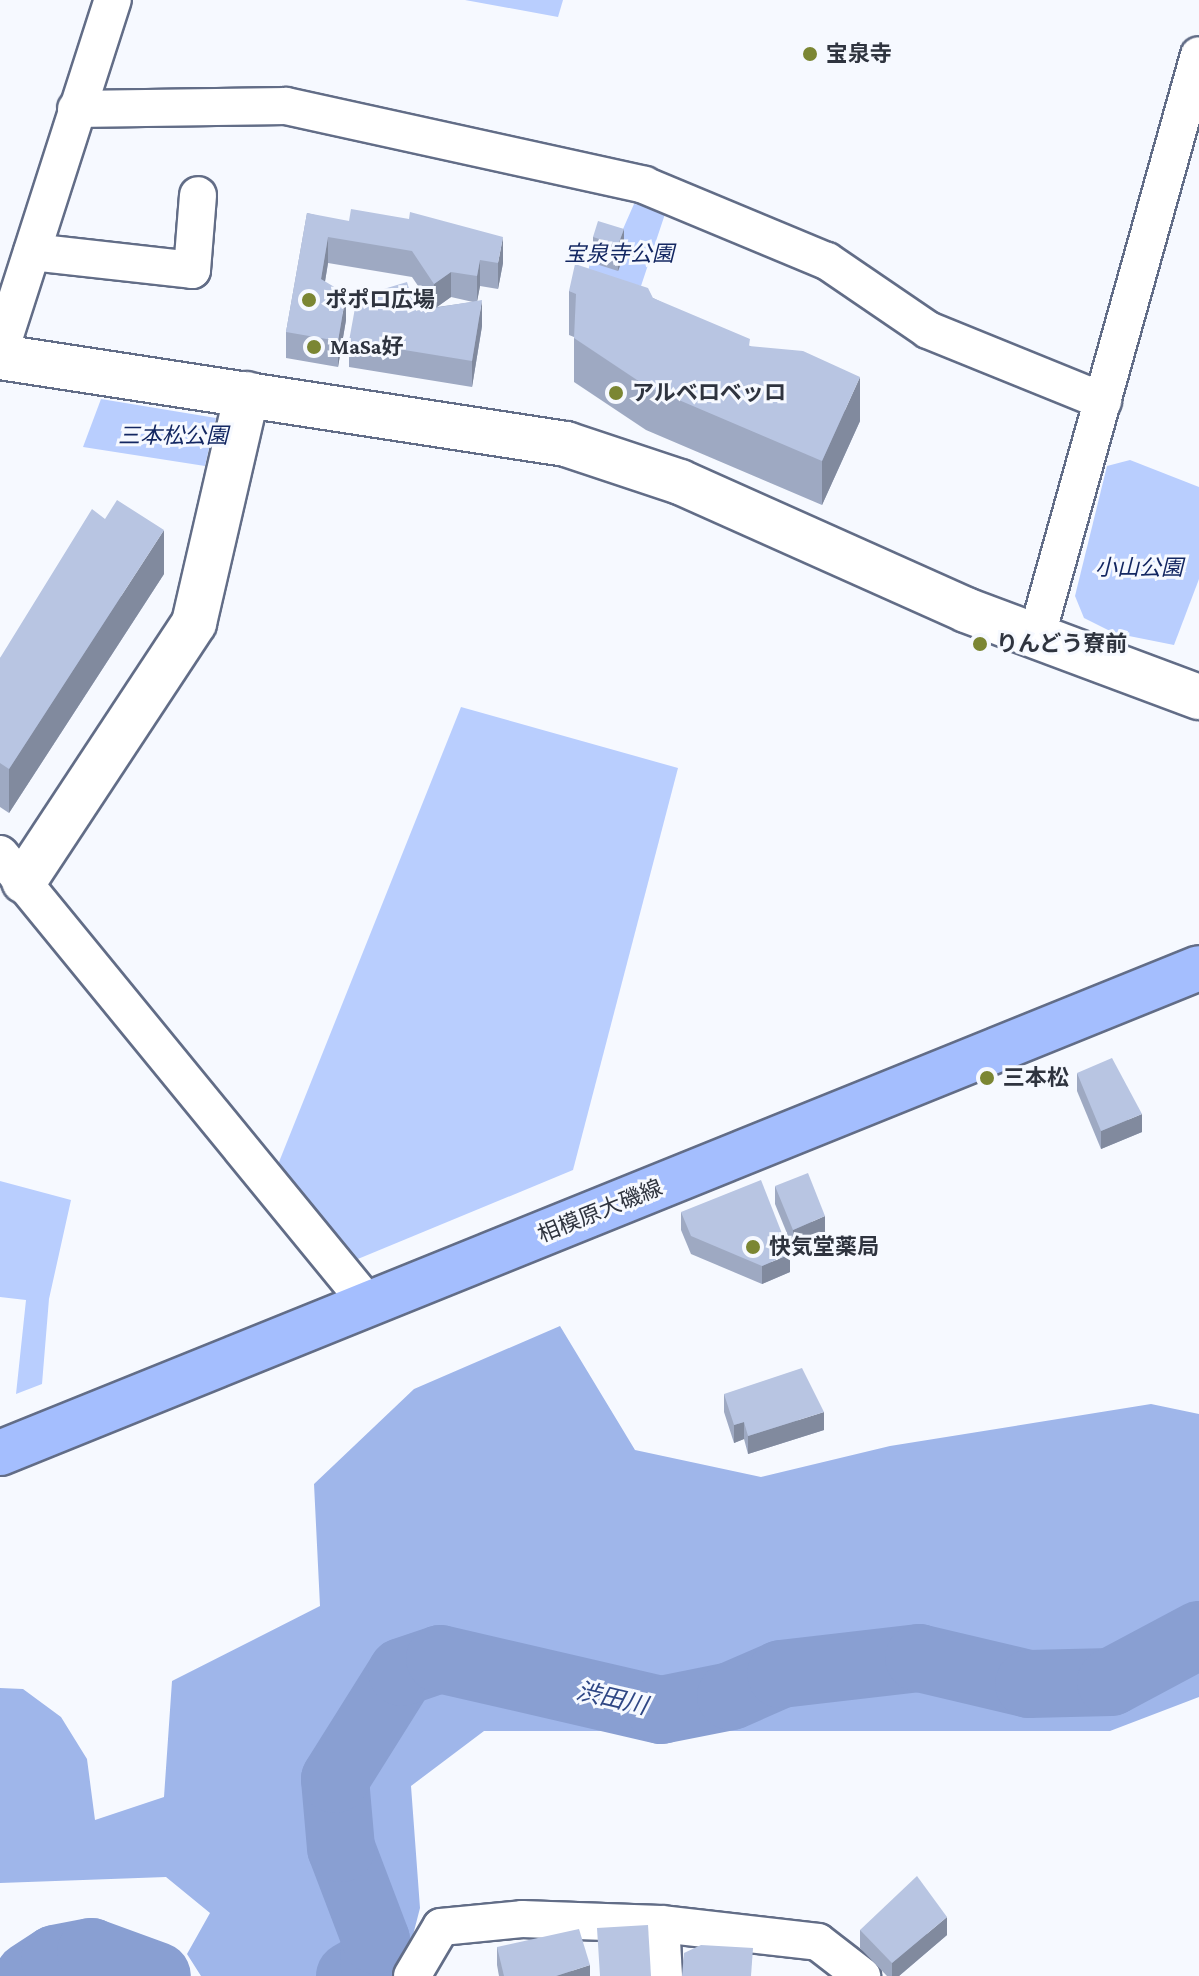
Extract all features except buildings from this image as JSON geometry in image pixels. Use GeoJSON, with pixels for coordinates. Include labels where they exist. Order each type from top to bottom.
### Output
{"type":"FeatureCollection","features":[{"type":"Feature","properties":{"kind":"main road","name":"相模原大磯線"},"geometry":{"type":"LineString","coordinates":[[0,1453],[1199,968]]}},
{"type":"Feature","properties":{"kind":"street"},"geometry":{"type":"LineString","coordinates":[[113,0],[0,354],[566,444],[680,482],[1036,638],[1199,697]]}},
{"type":"Feature","properties":{"kind":"street"},"geometry":{"type":"LineString","coordinates":[[1036,638],[1199,55]]}},
{"type":"Feature","properties":{"kind":"street"},"geometry":{"type":"LineString","coordinates":[[76,109],[286,106],[644,185],[827,261],[928,330],[1103,401]]}},
{"type":"Feature","properties":{"kind":"street"},"geometry":{"type":"LineString","coordinates":[[32,252],[192,270],[198,195]]}},
{"type":"Feature","properties":{"kind":"street"},"geometry":{"type":"LineString","coordinates":[[247,394],[194,623],[12,868],[369,1305]]}},
{"type":"Feature","properties":{"kind":"street"},"geometry":{"type":"LineString","coordinates":[[412,1976],[441,1927],[522,1919],[661,1924],[818,1942],[862,1976]]}},
{"type":"Feature","properties":{"kind":"street"},"geometry":{"type":"LineString","coordinates":[[661,1924],[664,1976]]}},
{"type":"Feature","properties":{"kind":"green space"},"geometry":{"type":"Polygon","coordinates":[[[465,0],[563,0],[558,17],[465,0]]]}},
{"type":"Feature","properties":{"kind":"green space","name":"宝泉寺公園"},"geometry":{"type":"Polygon","coordinates":[[[634,204],[667,208],[641,286],[588,272],[598,225],[623,229],[634,204]]]}},
{"type":"Feature","properties":{"kind":"green space","name":"三本松公園"},"geometry":{"type":"Polygon","coordinates":[[[101,399],[216,418],[205,466],[83,447],[101,399]]]}},
{"type":"Feature","properties":{"kind":"green space","name":"小山公園"},"geometry":{"type":"Polygon","coordinates":[[[1130,460],[1199,487],[1199,579],[1174,645],[1114,633],[1084,618],[1075,596],[1107,466],[1130,460]]]}},
{"type":"Feature","properties":{"kind":"green space"},"geometry":{"type":"Polygon","coordinates":[[[461,707],[678,768],[573,1170],[353,1261],[275,1172],[461,707]]]}},
{"type":"Feature","properties":{"kind":"green space"},"geometry":{"type":"Polygon","coordinates":[[[0,1181],[71,1200],[49,1299],[42,1384],[16,1394],[26,1300],[0,1297],[0,1181]]]}},
{"type":"Feature","properties":{"kind":"shaded area"},"geometry":{"type":"Polygon","coordinates":[[[560,1326],[635,1450],[761,1477],[890,1446],[1151,1404],[1199,1414],[1199,1697],[1110,1731],[484,1731],[411,1786],[420,1908],[404,1970],[395,1976],[201,1976],[187,1954],[210,1913],[166,1877],[0,1883],[0,1688],[23,1689],[61,1717],[87,1759],[95,1820],[164,1797],[172,1681],[320,1606],[314,1484],[414,1389],[560,1326]]]}},
{"type":"Feature","properties":{"kind":"waterway","name":"渋田川"},"geometry":{"type":"LineString","coordinates":[[350,1976],[374,1962],[376,1940],[341,1848],[335,1779],[402,1672],[440,1659],[661,1710],[731,1696],[781,1674],[919,1658],[1029,1684],[1111,1682],[1199,1635]]}},
{"type":"Feature","properties":{"kind":"waterway","name":"渋田川"},"geometry":{"type":"LineString","coordinates":[[29,1976],[55,1959],[91,1952],[157,1976]]}},
{"type":"Feature","properties":{"kind":"place","name":"宝泉寺"},"geometry":{"type":"Point","coordinates":[810,54]}},
{"type":"Feature","properties":{"kind":"place","name":"ポポロ広場"},"geometry":{"type":"Point","coordinates":[309,300]}},
{"type":"Feature","properties":{"kind":"place","name":"MaSa好"},"geometry":{"type":"Point","coordinates":[314,347]}},
{"type":"Feature","properties":{"kind":"place","name":"アルベロベッロ"},"geometry":{"type":"Point","coordinates":[616,393]}},
{"type":"Feature","properties":{"kind":"place","name":"りんどう寮前"},"geometry":{"type":"Point","coordinates":[980,644]}},
{"type":"Feature","properties":{"kind":"place","name":"三本松"},"geometry":{"type":"Point","coordinates":[987,1078]}},
{"type":"Feature","properties":{"kind":"place","name":"快気堂薬局"},"geometry":{"type":"Point","coordinates":[753,1247]}}]}
